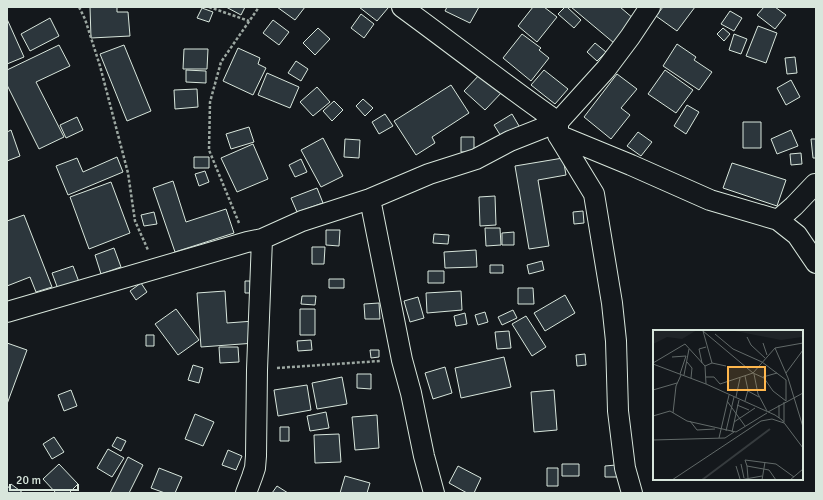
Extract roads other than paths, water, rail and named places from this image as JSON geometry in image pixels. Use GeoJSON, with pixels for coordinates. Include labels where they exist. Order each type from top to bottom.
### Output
{"type":"FeatureCollection","features":[{"type":"Feature","properties":{"kind":"street"},"geometry":{"type":"LineString","coordinates":[[402,7],[448,40],[520,96],[558,128],[631,165],[710,200],[778,220],[797,235],[816,263]]}},
{"type":"Feature","properties":{"kind":"street"},"geometry":{"type":"LineString","coordinates":[[7,312],[254,241],[302,220],[370,199],[429,174],[476,159],[510,141],[558,128],[606,69],[650,7]]}},
{"type":"Feature","properties":{"kind":"street"},"geometry":{"type":"LineString","coordinates":[[558,128],[594,194],[612,302],[616,341],[618,411],[625,468],[632,493]]}},
{"type":"Feature","properties":{"kind":"street"},"geometry":{"type":"LineString","coordinates":[[778,220],[816,184]]}},
{"type":"Feature","properties":{"kind":"street"},"geometry":{"type":"LineString","coordinates":[[370,199],[402,360],[434,493]]}},
{"type":"Feature","properties":{"kind":"street"},"geometry":{"type":"LineString","coordinates":[[246,493],[252,477],[256,456],[257,370],[254,241]]}}]}
